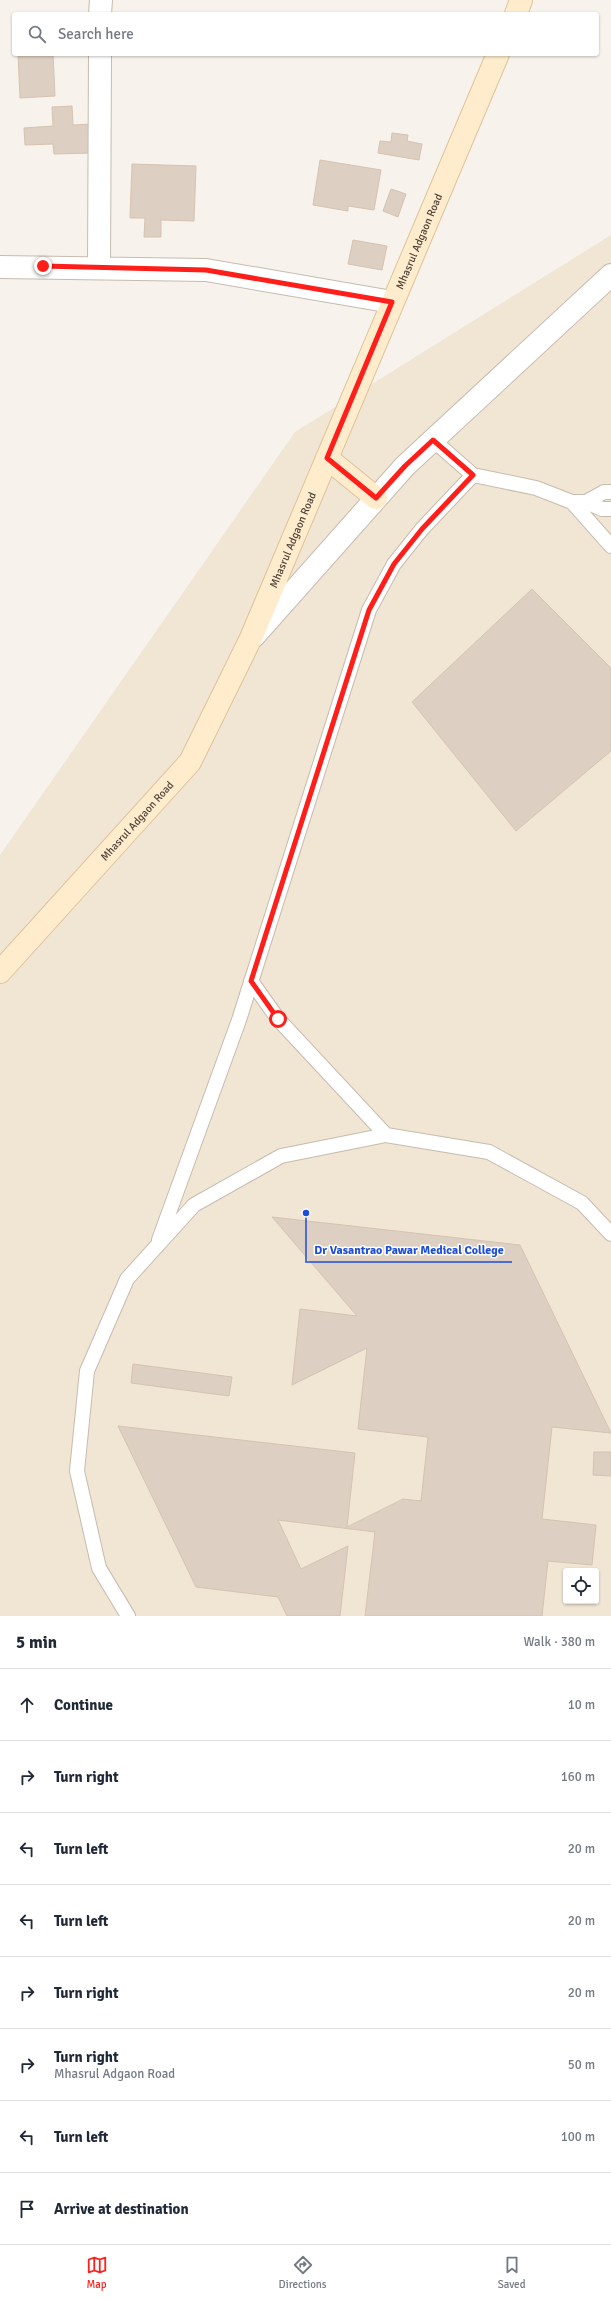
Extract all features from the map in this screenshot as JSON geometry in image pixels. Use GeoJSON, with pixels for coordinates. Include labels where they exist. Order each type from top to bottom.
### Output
{"type":"FeatureCollection","features":[{"type":"Feature","properties":{"kind":"main road"},"geometry":{"type":"LineString","coordinates":[[517,12],[522,0]]}},
{"type":"Feature","properties":{"kind":"main road","name":"Mhasrul Adgaon Road"},"geometry":{"type":"LineString","coordinates":[[0,972],[190,762],[251,638],[497,56]]}},
{"type":"Feature","properties":{"kind":"main road"},"geometry":{"type":"LineString","coordinates":[[327,458],[376,498]]}},
{"type":"Feature","properties":{"kind":"street"},"geometry":{"type":"LineString","coordinates":[[100,12],[101,0]]}},
{"type":"Feature","properties":{"kind":"street"},"geometry":{"type":"LineString","coordinates":[[99,268],[100,56]]}},
{"type":"Feature","properties":{"kind":"street"},"geometry":{"type":"LineString","coordinates":[[0,267],[206,270],[392,302]]}},
{"type":"Feature","properties":{"kind":"street"},"geometry":{"type":"LineString","coordinates":[[251,638],[405,466],[611,275]]}},
{"type":"Feature","properties":{"kind":"lane"},"geometry":{"type":"LineString","coordinates":[[433,440],[473,475],[536,488],[602,509],[611,509]]}},
{"type":"Feature","properties":{"kind":"lane"},"geometry":{"type":"LineString","coordinates":[[157,1247],[251,981],[369,610],[394,564],[422,529],[473,475]]}},
{"type":"Feature","properties":{"kind":"lane"},"geometry":{"type":"LineString","coordinates":[[579,502],[604,492],[611,492]]}},
{"type":"Feature","properties":{"kind":"lane"},"geometry":{"type":"LineString","coordinates":[[579,502],[611,546]]}},
{"type":"Feature","properties":{"kind":"lane"},"geometry":{"type":"LineString","coordinates":[[251,981],[278,1019],[386,1135]]}},
{"type":"Feature","properties":{"kind":"lane"},"geometry":{"type":"LineString","coordinates":[[128,1616],[99,1568],[77,1471],[87,1371],[127,1279],[194,1205],[281,1156],[386,1135],[489,1152],[582,1202],[611,1234]]}},
{"type":"Feature","properties":{"kind":"shaded area"},"geometry":{"type":"Polygon","coordinates":[[[611,235],[611,1616],[0,1616],[0,855],[295,432],[611,235]]]}},
{"type":"Feature","properties":{"kind":"building"},"geometry":{"type":"Polygon","coordinates":[[[18,56],[53,56],[55,96],[20,98],[18,56]]]}},
{"type":"Feature","properties":{"kind":"building"},"geometry":{"type":"Polygon","coordinates":[[[72,106],[73,125],[92,124],[93,153],[54,154],[53,144],[25,145],[24,128],[53,126],[52,107],[72,106]]]}},
{"type":"Feature","properties":{"kind":"building"},"geometry":{"type":"Polygon","coordinates":[[[392,133],[408,135],[407,141],[422,144],[419,160],[378,153],[380,141],[391,142],[392,133]]]}},
{"type":"Feature","properties":{"kind":"building"},"geometry":{"type":"Polygon","coordinates":[[[320,160],[381,170],[374,210],[348,206],[348,211],[313,205],[320,160]]]}},
{"type":"Feature","properties":{"kind":"building"},"geometry":{"type":"Polygon","coordinates":[[[132,164],[196,166],[194,221],[161,220],[161,237],[144,237],[145,218],[130,218],[132,164]]]}},
{"type":"Feature","properties":{"kind":"building"},"geometry":{"type":"Polygon","coordinates":[[[391,189],[406,194],[398,217],[383,211],[391,189]]]}},
{"type":"Feature","properties":{"kind":"building"},"geometry":{"type":"Polygon","coordinates":[[[353,240],[387,246],[382,270],[348,264],[353,240]]]}},
{"type":"Feature","properties":{"kind":"building"},"geometry":{"type":"Polygon","coordinates":[[[532,589],[611,668],[611,751],[516,831],[412,702],[532,589]]]}},
{"type":"Feature","properties":{"kind":"building"},"geometry":{"type":"Polygon","coordinates":[[[272,1217],[520,1245],[611,1433],[552,1427],[542,1519],[596,1525],[592,1565],[548,1561],[542,1616],[365,1616],[375,1532],[278,1520],[301,1569],[348,1546],[340,1616],[287,1616],[278,1597],[196,1587],[118,1426],[355,1453],[347,1527],[403,1499],[421,1501],[428,1437],[358,1429],[367,1348],[292,1385],[300,1309],[357,1316],[272,1217]]]}},
{"type":"Feature","properties":{"kind":"building"},"geometry":{"type":"Polygon","coordinates":[[[133,1364],[232,1377],[229,1396],[131,1383],[133,1364]]]}},
{"type":"Feature","properties":{"kind":"building"},"geometry":{"type":"Polygon","coordinates":[[[594,1452],[611,1452],[611,1476],[593,1475],[594,1452]]]}},
{"type":"Feature","properties":{"kind":"place","name":"Dr Vasantrao Pawar Medical College"},"geometry":{"type":"Point","coordinates":[306,1213]}},
{"type":"Feature","properties":{"kind":"route"},"geometry":{"type":"LineString","coordinates":[[43,266],[206,270],[392,302],[327,458],[376,498],[405,466],[433,440],[473,475],[422,529],[394,564],[369,610],[251,981],[278,1019]]}}]}
